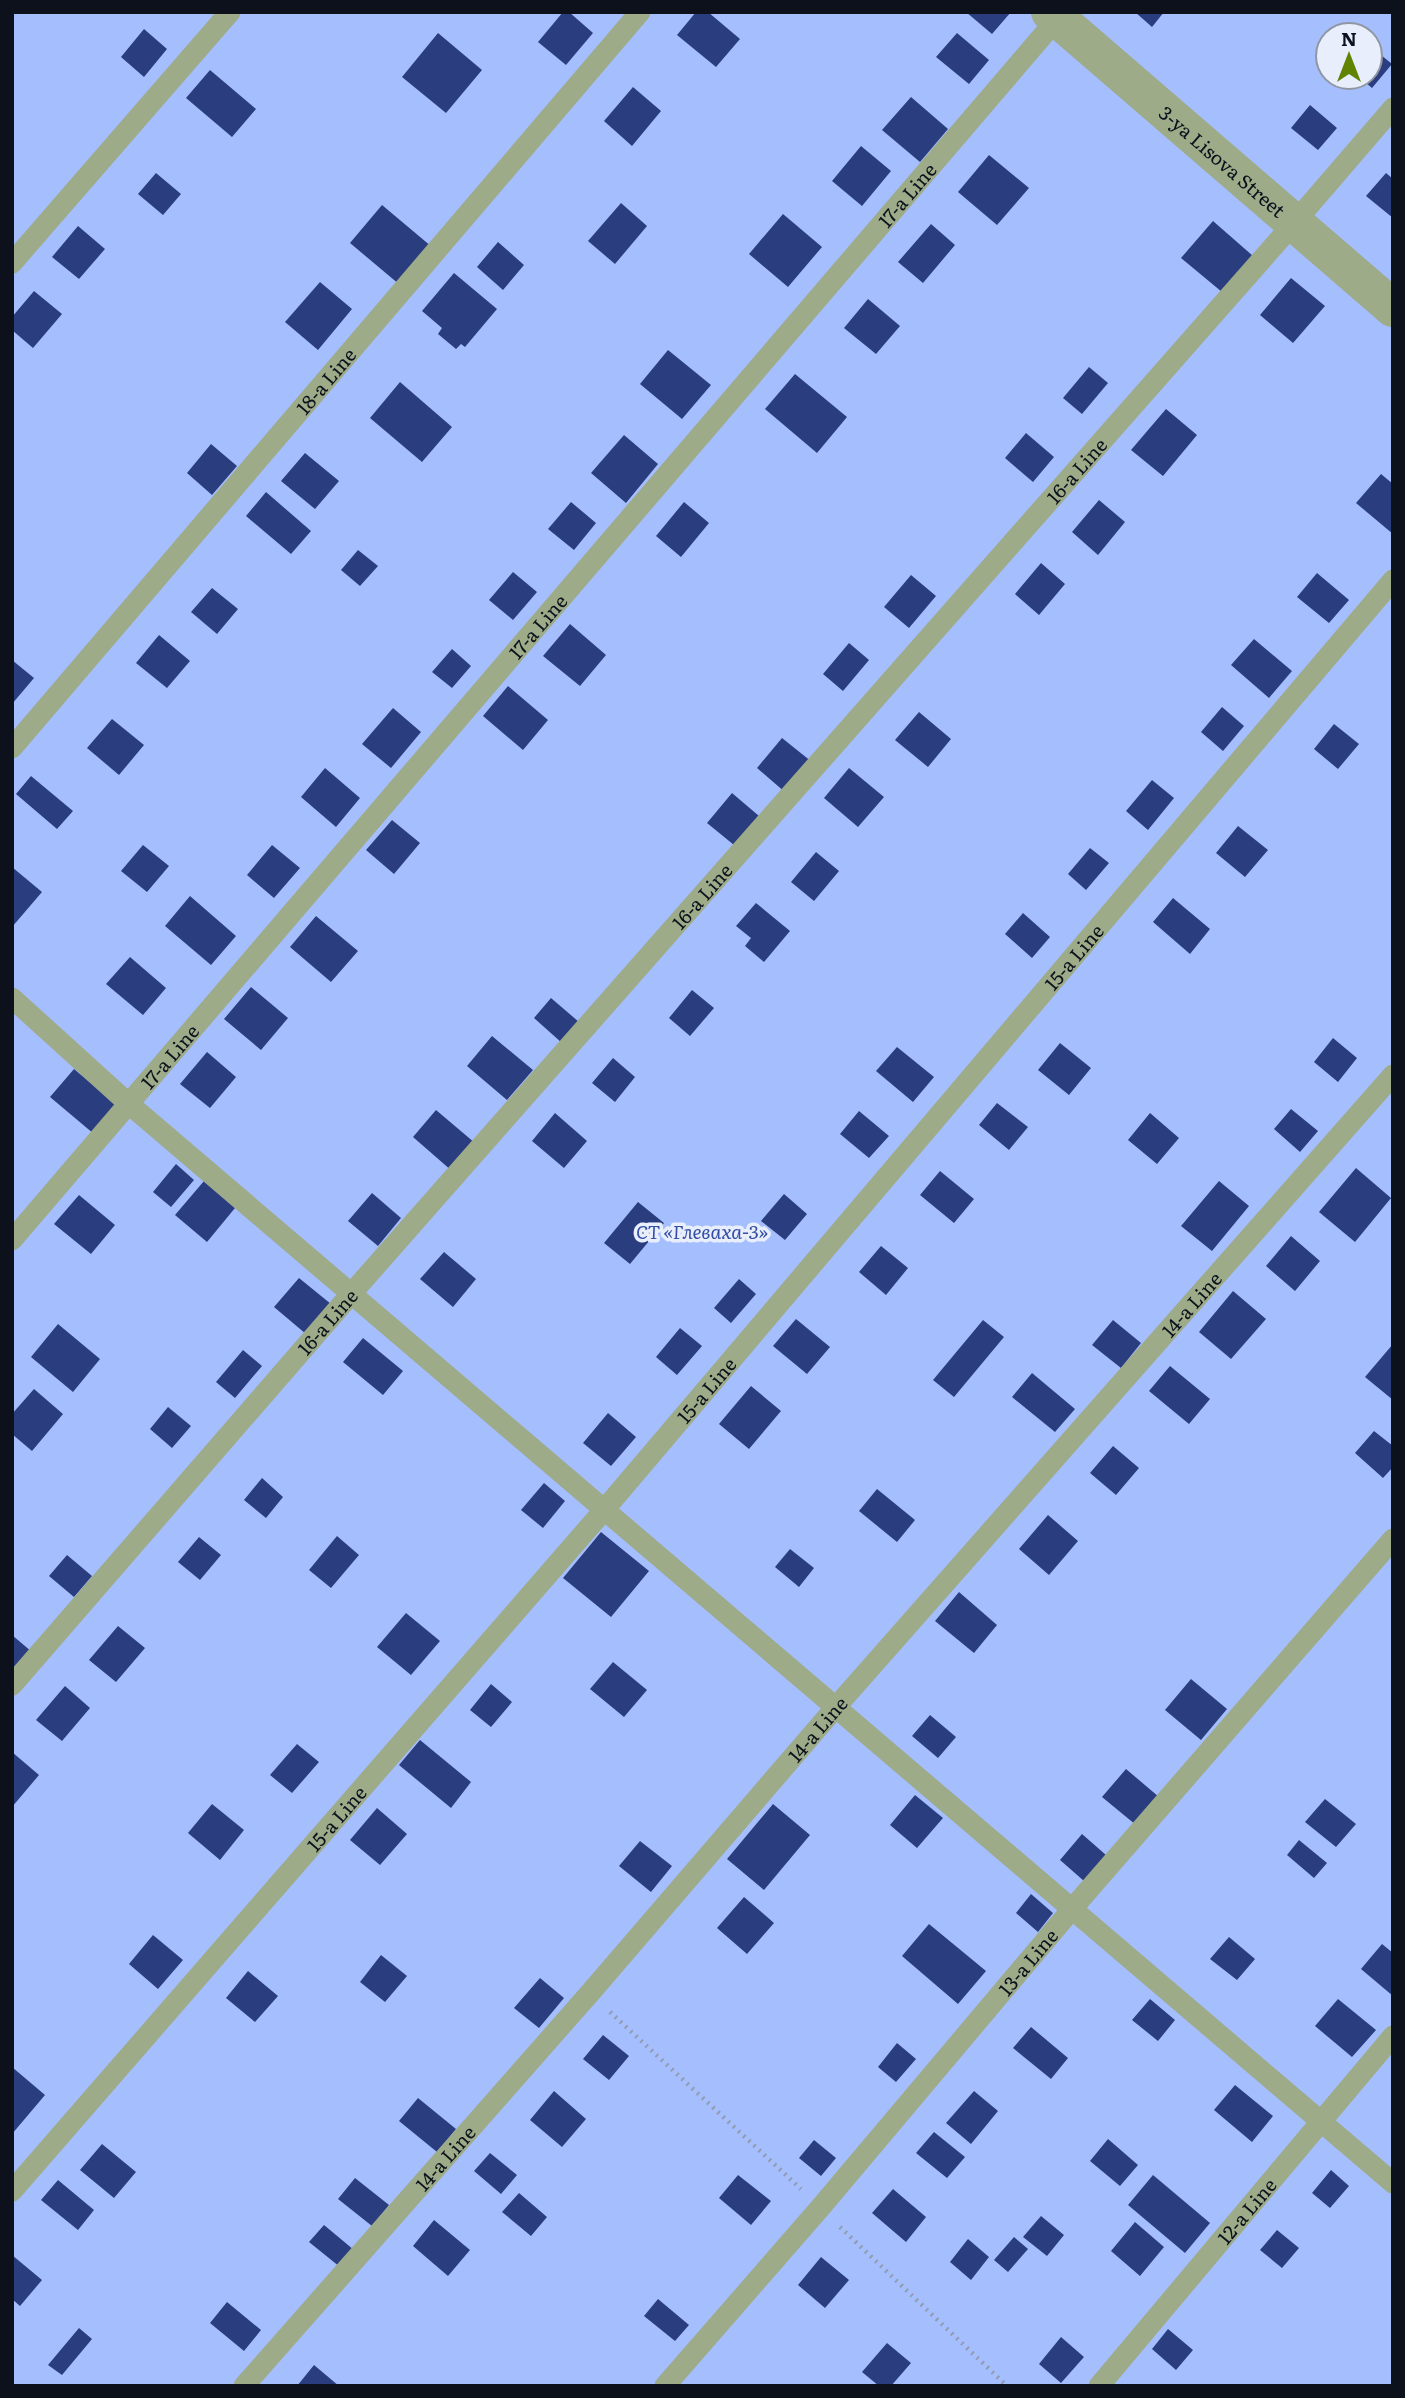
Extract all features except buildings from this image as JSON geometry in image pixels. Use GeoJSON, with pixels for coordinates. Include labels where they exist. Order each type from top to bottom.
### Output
{"type":"FeatureCollection","features":[{"type":"Feature","properties":{"kind":"street","name":"3-ya Lisova Street"},"geometry":{"type":"LineString","coordinates":[[1057,14],[1393,308]]}},
{"type":"Feature","properties":{"kind":"lane"},"geometry":{"type":"LineString","coordinates":[[12,263],[230,12]]}},
{"type":"Feature","properties":{"kind":"lane","name":"18-a Line"},"geometry":{"type":"LineString","coordinates":[[12,748],[640,12]]}},
{"type":"Feature","properties":{"kind":"lane","name":"17-a Line"},"geometry":{"type":"LineString","coordinates":[[12,1240],[1057,14]]}},
{"type":"Feature","properties":{"kind":"lane","name":"16-a Line"},"geometry":{"type":"LineString","coordinates":[[12,1685],[351,1294],[1393,108]]}},
{"type":"Feature","properties":{"kind":"lane","name":"15-a Line"},"geometry":{"type":"LineString","coordinates":[[12,2191],[604,1510],[1393,580]]}},
{"type":"Feature","properties":{"kind":"lane"},"geometry":{"type":"LineString","coordinates":[[12,998],[129,1104],[1393,2183]]}},
{"type":"Feature","properties":{"kind":"lane","name":"14-a Line"},"geometry":{"type":"LineString","coordinates":[[244,2386],[590,1993],[835,1708],[1393,1075]]}},
{"type":"Feature","properties":{"kind":"lane","name":"13-a Line"},"geometry":{"type":"LineString","coordinates":[[664,2386],[820,2208],[1072,1909],[1393,1539]]}},
{"type":"Feature","properties":{"kind":"lane","name":"12-a Line"},"geometry":{"type":"LineString","coordinates":[[1099,2386],[1393,2036]]}},
{"type":"Feature","properties":{"kind":"green space","name":"СТ «Глеваха-3»"},"geometry":{"type":"Polygon","coordinates":[[[12,12],[1393,12],[1393,2386],[12,2386],[12,12]]]}}]}
